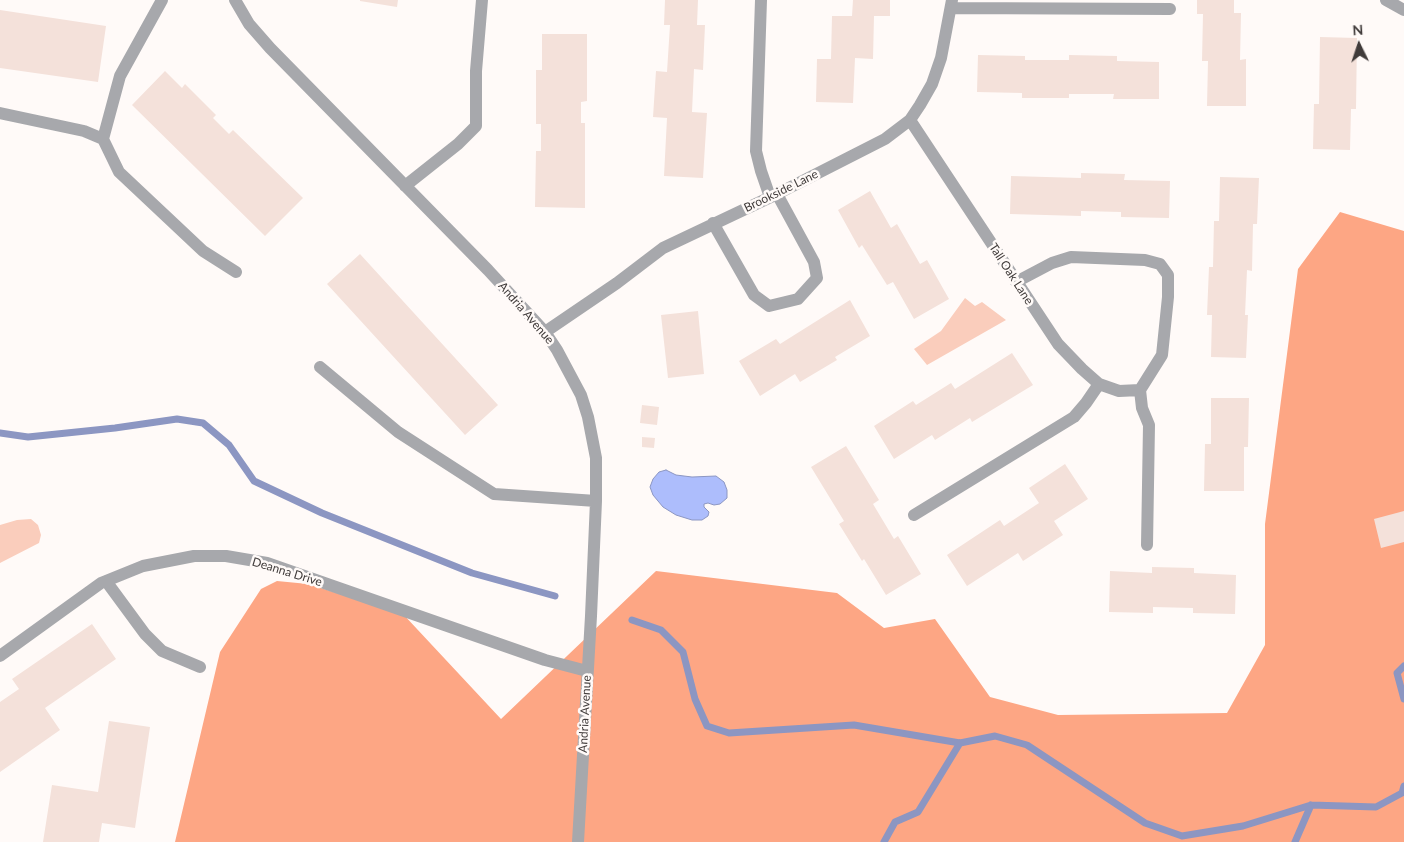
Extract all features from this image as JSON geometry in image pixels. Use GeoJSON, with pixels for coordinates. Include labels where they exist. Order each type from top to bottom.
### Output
{"type":"FeatureCollection","features":[{"type":"Feature","properties":{"kind":"street"},"geometry":{"type":"LineString","coordinates":[[162,0],[120,76],[103,139],[119,172],[203,251],[236,272]]}},
{"type":"Feature","properties":{"kind":"street","name":"Andria Avenue"},"geometry":{"type":"LineString","coordinates":[[235,0],[249,24],[270,48],[488,270],[545,332],[581,395],[588,417],[596,458],[596,501],[592,616],[587,671],[578,842]]}},
{"type":"Feature","properties":{"kind":"street"},"geometry":{"type":"LineString","coordinates":[[405,186],[458,144],[476,126],[476,71],[482,0]]}},
{"type":"Feature","properties":{"kind":"street"},"geometry":{"type":"LineString","coordinates":[[713,223],[754,295],[769,306],[798,299],[817,278],[814,262],[761,172],[756,151],[761,0]]}},
{"type":"Feature","properties":{"kind":"street"},"geometry":{"type":"LineString","coordinates":[[1386,0],[1404,10]]}},
{"type":"Feature","properties":{"kind":"street"},"geometry":{"type":"LineString","coordinates":[[951,4],[1170,9]]}},
{"type":"Feature","properties":{"kind":"street","name":"Brookside Lane"},"geometry":{"type":"LineString","coordinates":[[545,332],[617,283],[663,248],[885,139],[910,120],[932,84],[941,58],[951,4]]}},
{"type":"Feature","properties":{"kind":"street"},"geometry":{"type":"LineString","coordinates":[[0,113],[84,131],[103,139]]}},
{"type":"Feature","properties":{"kind":"street","name":"Tall Oak Lane"},"geometry":{"type":"LineString","coordinates":[[910,120],[1058,344],[1099,384],[1119,391],[1140,390]]}},
{"type":"Feature","properties":{"kind":"street"},"geometry":{"type":"LineString","coordinates":[[1016,282],[1052,263],[1071,257],[1145,260],[1160,264],[1168,275],[1168,297],[1162,355],[1140,390],[1142,408],[1149,425],[1147,545]]}},
{"type":"Feature","properties":{"kind":"street"},"geometry":{"type":"LineString","coordinates":[[320,368],[398,432],[494,494],[596,501]]}},
{"type":"Feature","properties":{"kind":"street"},"geometry":{"type":"LineString","coordinates":[[914,515],[1074,417],[1099,384]]}},
{"type":"Feature","properties":{"kind":"street","name":"Deanna Drive"},"geometry":{"type":"LineString","coordinates":[[0,656],[101,583],[143,566],[194,556],[226,556],[267,563],[545,660],[587,671]]}},
{"type":"Feature","properties":{"kind":"street"},"geometry":{"type":"LineString","coordinates":[[106,581],[145,634],[162,651],[200,667]]}},
{"type":"Feature","properties":{"kind":"shaded area"},"geometry":{"type":"Polygon","coordinates":[[[1340,212],[1404,231],[1404,842],[175,842],[220,652],[261,589],[277,581],[308,584],[403,614],[501,719],[656,571],[837,593],[884,628],[935,619],[990,697],[1058,715],[1227,713],[1265,645],[1265,524],[1298,269],[1340,212]]]}},
{"type":"Feature","properties":{"kind":"shaded area"},"geometry":{"type":"Polygon","coordinates":[[[965,298],[975,306],[982,302],[1006,320],[927,365],[914,349],[941,331],[965,298]]]}},
{"type":"Feature","properties":{"kind":"shaded area"},"geometry":{"type":"Polygon","coordinates":[[[31,519],[38,525],[41,535],[39,543],[0,563],[0,525],[17,520],[31,519]]]}},
{"type":"Feature","properties":{"kind":"water"},"geometry":{"type":"Polygon","coordinates":[[[666,470],[676,475],[692,477],[716,476],[724,482],[727,498],[720,504],[704,504],[704,507],[709,512],[708,516],[702,520],[692,520],[676,515],[663,507],[653,495],[650,487],[653,479],[659,472],[666,470]]]}},
{"type":"Feature","properties":{"kind":"building"},"geometry":{"type":"Polygon","coordinates":[[[360,0],[398,0],[397,7],[360,0]]]}},
{"type":"Feature","properties":{"kind":"building"},"geometry":{"type":"Polygon","coordinates":[[[665,0],[698,0],[697,25],[705,25],[703,70],[694,69],[692,112],[707,113],[703,178],[664,176],[667,118],[653,117],[656,71],[667,72],[670,25],[664,25],[665,0]]]}},
{"type":"Feature","properties":{"kind":"building"},"geometry":{"type":"Polygon","coordinates":[[[853,0],[890,0],[890,16],[874,16],[873,59],[855,58],[853,103],[816,102],[817,59],[831,59],[832,16],[852,16],[853,0]]]}},
{"type":"Feature","properties":{"kind":"building"},"geometry":{"type":"Polygon","coordinates":[[[1197,0],[1234,0],[1234,13],[1241,13],[1240,60],[1246,59],[1246,106],[1207,106],[1208,61],[1202,61],[1203,14],[1197,14],[1197,0]]]}},
{"type":"Feature","properties":{"kind":"building"},"geometry":{"type":"Polygon","coordinates":[[[0,10],[106,26],[98,82],[0,68],[0,10]]]}},
{"type":"Feature","properties":{"kind":"building"},"geometry":{"type":"Polygon","coordinates":[[[542,34],[587,34],[587,101],[581,102],[581,123],[585,123],[585,208],[535,207],[536,151],[541,151],[541,124],[536,124],[536,70],[542,70],[542,34]]]}},
{"type":"Feature","properties":{"kind":"building"},"geometry":{"type":"Polygon","coordinates":[[[1320,37],[1357,38],[1356,109],[1351,109],[1350,150],[1313,149],[1314,104],[1319,104],[1320,37]]]}},
{"type":"Feature","properties":{"kind":"building"},"geometry":{"type":"Polygon","coordinates":[[[978,55],[1025,56],[1025,60],[1069,60],[1069,55],[1117,56],[1117,61],[1159,62],[1159,99],[1113,99],[1114,94],[1069,94],[1069,98],[1022,98],[1022,93],[977,92],[978,55]]]}},
{"type":"Feature","properties":{"kind":"building"},"geometry":{"type":"Polygon","coordinates":[[[165,71],[182,88],[185,84],[216,115],[213,118],[229,134],[233,130],[303,198],[265,236],[132,105],[165,71]]]}},
{"type":"Feature","properties":{"kind":"building"},"geometry":{"type":"Polygon","coordinates":[[[1081,173],[1125,174],[1124,180],[1170,181],[1169,218],[1121,217],[1121,212],[1081,211],[1081,216],[1010,214],[1011,176],[1081,178],[1081,173]]]}},
{"type":"Feature","properties":{"kind":"building"},"geometry":{"type":"Polygon","coordinates":[[[1220,177],[1259,178],[1257,224],[1253,224],[1252,271],[1247,270],[1245,315],[1248,315],[1246,358],[1211,357],[1212,315],[1207,315],[1209,267],[1213,267],[1214,221],[1219,221],[1220,177]]]}},
{"type":"Feature","properties":{"kind":"building"},"geometry":{"type":"Polygon","coordinates":[[[870,191],[891,228],[897,224],[920,264],[927,260],[949,299],[914,319],[893,282],[887,285],[862,245],[859,248],[838,210],[870,191]]]}},
{"type":"Feature","properties":{"kind":"building"},"geometry":{"type":"Polygon","coordinates":[[[360,254],[498,405],[465,435],[327,284],[360,254]]]}},
{"type":"Feature","properties":{"kind":"building"},"geometry":{"type":"Polygon","coordinates":[[[850,300],[870,336],[835,357],[837,360],[800,382],[795,374],[760,396],[739,361],[776,339],[780,344],[850,300]]]}},
{"type":"Feature","properties":{"kind":"building"},"geometry":{"type":"Polygon","coordinates":[[[698,311],[704,374],[668,378],[661,315],[698,311]]]}},
{"type":"Feature","properties":{"kind":"building"},"geometry":{"type":"Polygon","coordinates":[[[1012,353],[1033,385],[972,422],[970,418],[935,440],[932,435],[894,459],[874,426],[913,401],[916,405],[951,383],[955,389],[1012,353]]]}},
{"type":"Feature","properties":{"kind":"building"},"geometry":{"type":"Polygon","coordinates":[[[1211,398],[1249,398],[1248,447],[1244,447],[1244,491],[1204,491],[1205,444],[1211,444],[1211,398]]]}},
{"type":"Feature","properties":{"kind":"building"},"geometry":{"type":"Polygon","coordinates":[[[642,405],[659,407],[657,425],[640,423],[642,405]]]}},
{"type":"Feature","properties":{"kind":"building"},"geometry":{"type":"Polygon","coordinates":[[[642,437],[655,438],[654,448],[642,447],[642,437]]]}},
{"type":"Feature","properties":{"kind":"building"},"geometry":{"type":"Polygon","coordinates":[[[846,446],[879,500],[873,504],[894,539],[898,536],[921,574],[886,595],[864,559],[862,561],[839,524],[844,521],[811,467],[846,446]]]}},
{"type":"Feature","properties":{"kind":"building"},"geometry":{"type":"Polygon","coordinates":[[[1065,464],[1088,499],[1054,521],[1063,535],[1023,561],[1018,553],[967,586],[947,555],[1000,520],[1004,526],[1039,503],[1029,488],[1065,464]]]}},
{"type":"Feature","properties":{"kind":"building"},"geometry":{"type":"Polygon","coordinates":[[[1404,511],[1404,542],[1381,548],[1374,519],[1404,511]]]}},
{"type":"Feature","properties":{"kind":"building"},"geometry":{"type":"Polygon","coordinates":[[[1152,567],[1194,568],[1194,573],[1236,575],[1235,614],[1193,613],[1193,608],[1153,607],[1153,613],[1109,612],[1110,571],[1152,573],[1152,567]]]}},
{"type":"Feature","properties":{"kind":"building"},"geometry":{"type":"Polygon","coordinates":[[[92,624],[116,659],[45,708],[60,730],[0,772],[0,702],[19,689],[12,679],[92,624]]]}},
{"type":"Feature","properties":{"kind":"building"},"geometry":{"type":"Polygon","coordinates":[[[109,721],[150,727],[135,828],[102,823],[99,842],[43,842],[52,785],[98,792],[109,721]]]}},
{"type":"Feature","properties":{"kind":"waterway"},"geometry":{"type":"LineString","coordinates":[[0,433],[28,437],[177,419],[203,423],[229,445],[254,481],[322,513],[472,573],[555,596]]}},
{"type":"Feature","properties":{"kind":"waterway"},"geometry":{"type":"LineString","coordinates":[[632,620],[661,630],[683,652],[695,699],[707,726],[729,733],[854,725],[960,743],[995,736],[1027,745],[1145,823],[1182,836],[1243,826],[1311,805],[1376,807],[1402,793],[1404,786]]}},
{"type":"Feature","properties":{"kind":"waterway"},"geometry":{"type":"LineString","coordinates":[[1404,666],[1397,673],[1404,699]]}},
{"type":"Feature","properties":{"kind":"waterway"},"geometry":{"type":"LineString","coordinates":[[884,842],[895,822],[918,812],[960,743]]}},
{"type":"Feature","properties":{"kind":"waterway"},"geometry":{"type":"LineString","coordinates":[[1295,842],[1311,805]]}}]}
